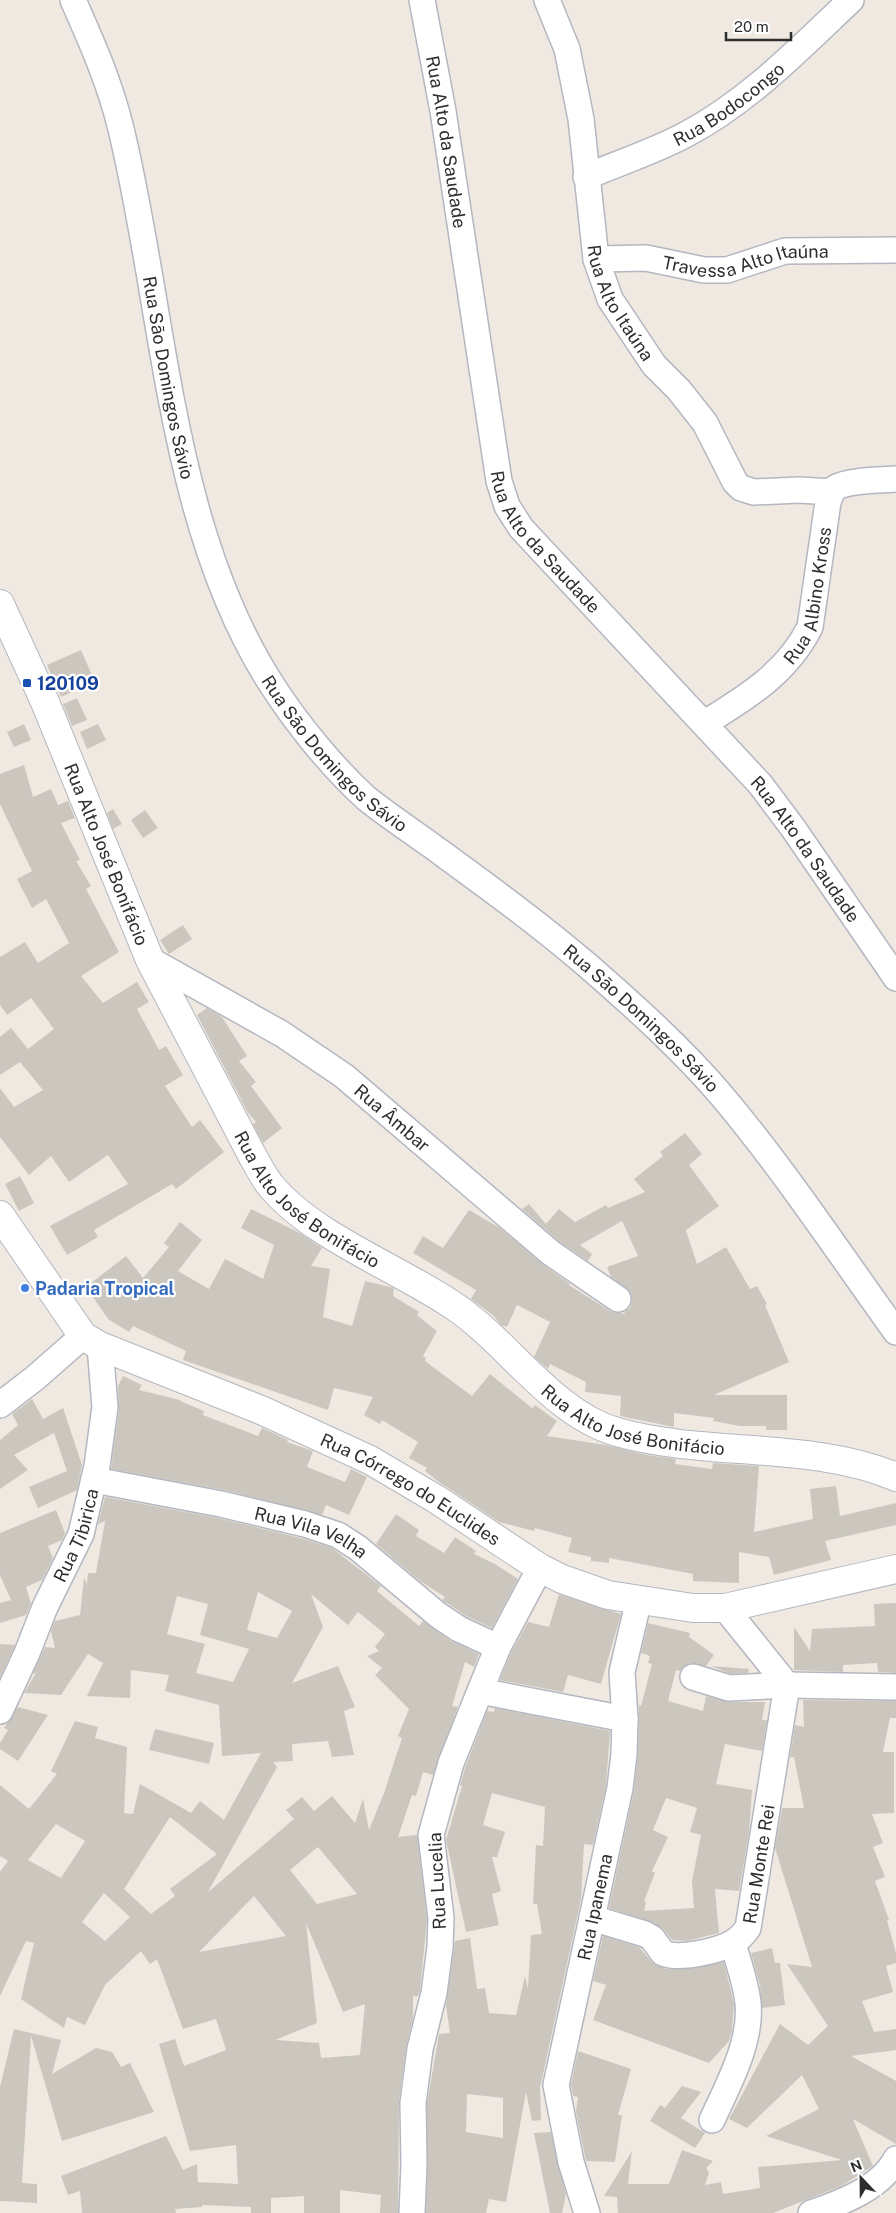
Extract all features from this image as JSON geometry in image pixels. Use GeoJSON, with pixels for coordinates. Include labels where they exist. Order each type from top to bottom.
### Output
{"type":"FeatureCollection","features":[{"type":"Feature","properties":{"kind":"street","name":"Rua São Domingos Sávio"},"geometry":{"type":"LineString","coordinates":[[73,0],[103,66],[121,129],[150,266],[184,463],[219,577],[240,626],[272,684],[315,743],[366,797],[586,964],[660,1032],[720,1093],[772,1159],[896,1332]]}},
{"type":"Feature","properties":{"kind":"street","name":"Rua Alto da Saudade"},"geometry":{"type":"LineString","coordinates":[[422,0],[433,50],[446,129],[499,481],[507,506],[521,528],[760,784],[794,828],[896,978]]}},
{"type":"Feature","properties":{"kind":"street","name":"Rua Alto Itaúna"},"geometry":{"type":"LineString","coordinates":[[547,0],[567,49],[581,118],[596,259],[610,300],[654,365],[679,390],[704,423],[735,482],[741,488],[754,492],[799,490],[832,492]]}},
{"type":"Feature","properties":{"kind":"street","name":"Rua Bodocongo"},"geometry":{"type":"LineString","coordinates":[[586,177],[685,135],[716,116],[773,73],[851,0]]}},
{"type":"Feature","properties":{"kind":"street","name":"Travessa Alto Itaúna"},"geometry":{"type":"LineString","coordinates":[[596,259],[646,258],[704,270],[727,270],[785,251],[896,250]]}},
{"type":"Feature","properties":{"kind":"street"},"geometry":{"type":"LineString","coordinates":[[832,492],[836,487],[848,484],[896,479]]}},
{"type":"Feature","properties":{"kind":"street","name":"Rua Albino Kross"},"geometry":{"type":"LineString","coordinates":[[705,723],[761,687],[780,670],[803,641],[810,627],[828,502],[832,492]]}},
{"type":"Feature","properties":{"kind":"street","name":"Rua Alto José Bonifácio"},"geometry":{"type":"LineString","coordinates":[[0,604],[45,702],[150,960],[253,1157],[271,1186],[300,1213],[454,1306],[571,1408],[606,1429],[656,1442],[840,1460],[883,1471],[896,1477]]}},
{"type":"Feature","properties":{"kind":"street","name":"Rua Âmbar"},"geometry":{"type":"LineString","coordinates":[[150,960],[282,1034],[344,1076],[551,1253],[618,1298]]}},
{"type":"Feature","properties":{"kind":"street"},"geometry":{"type":"LineString","coordinates":[[0,1215],[92,1341],[36,1378],[0,1405]]}},
{"type":"Feature","properties":{"kind":"street","name":"Rua Tibirica"},"geometry":{"type":"LineString","coordinates":[[0,1711],[27,1653],[45,1607],[81,1534],[94,1480],[105,1406],[92,1341]]}},
{"type":"Feature","properties":{"kind":"street","name":"Rua Córrego do Euclides"},"geometry":{"type":"LineString","coordinates":[[92,1341],[261,1410],[370,1460],[436,1499],[540,1568],[562,1579],[608,1594],[693,1608],[724,1608],[893,1567]]}},
{"type":"Feature","properties":{"kind":"street","name":"Rua Vila Velha"},"geometry":{"type":"LineString","coordinates":[[94,1480],[221,1504],[305,1524],[338,1535],[358,1548],[438,1615],[459,1629],[498,1647]]}},
{"type":"Feature","properties":{"kind":"street","name":"Rua Lucelia"},"geometry":{"type":"LineString","coordinates":[[412,2213],[414,2164],[413,2103],[420,2049],[434,1993],[440,1947],[441,1918],[431,1835],[451,1763],[480,1691],[498,1647],[540,1568]]}},
{"type":"Feature","properties":{"kind":"street","name":"Rua Ipanema"},"geometry":{"type":"LineString","coordinates":[[587,2213],[571,2162],[556,2085],[564,2040],[620,1788],[624,1754],[625,1719],[622,1672],[639,1599]]}},
{"type":"Feature","properties":{"kind":"street"},"geometry":{"type":"LineString","coordinates":[[724,1608],[787,1684]]}},
{"type":"Feature","properties":{"kind":"street"},"geometry":{"type":"LineString","coordinates":[[693,1677],[729,1688],[787,1684],[896,1687]]}},
{"type":"Feature","properties":{"kind":"street","name":"Rua Monte Rei"},"geometry":{"type":"LineString","coordinates":[[592,1918],[645,1934],[652,1938],[662,1954],[669,1956],[687,1956],[733,1943],[741,1937],[748,1928],[787,1684]]}},
{"type":"Feature","properties":{"kind":"street"},"geometry":{"type":"LineString","coordinates":[[480,1691],[625,1719]]}},
{"type":"Feature","properties":{"kind":"street"},"geometry":{"type":"LineString","coordinates":[[712,2120],[740,2052],[748,2024],[748,2002],[733,1943]]}},
{"type":"Feature","properties":{"kind":"street"},"geometry":{"type":"LineString","coordinates":[[811,2213],[869,2187],[885,2175],[896,2159]]}},
{"type":"Feature","properties":{"kind":"building"},"geometry":{"type":"Polygon","coordinates":[[[81,650],[95,682],[61,697],[47,665],[81,650]]]}},
{"type":"Feature","properties":{"kind":"building"},"geometry":{"type":"Polygon","coordinates":[[[77,698],[87,720],[72,726],[63,704],[77,698]]]}},
{"type":"Feature","properties":{"kind":"building"},"geometry":{"type":"Polygon","coordinates":[[[24,724],[31,740],[14,747],[7,732],[24,724]]]}},
{"type":"Feature","properties":{"kind":"building"},"geometry":{"type":"Polygon","coordinates":[[[98,724],[106,740],[87,749],[80,732],[98,724]]]}},
{"type":"Feature","properties":{"kind":"building"},"geometry":{"type":"Polygon","coordinates":[[[24,765],[33,797],[51,789],[58,805],[68,801],[75,818],[61,823],[80,860],[76,861],[91,886],[86,889],[119,952],[81,976],[103,1003],[137,982],[149,1002],[137,1009],[159,1050],[166,1046],[183,1075],[165,1086],[192,1127],[200,1120],[224,1152],[176,1189],[172,1184],[94,1230],[98,1237],[67,1255],[50,1226],[128,1184],[108,1155],[69,1182],[51,1156],[29,1175],[0,1137],[0,1088],[14,1107],[43,1090],[20,1062],[0,1075],[0,1037],[11,1028],[28,1049],[54,1029],[31,998],[7,1015],[0,1005],[0,957],[25,942],[38,963],[69,943],[46,899],[32,908],[17,879],[32,871],[0,804],[0,774],[24,765]]]}},
{"type":"Feature","properties":{"kind":"building"},"geometry":{"type":"Polygon","coordinates":[[[113,809],[122,824],[113,829],[107,813],[113,809]]]}},
{"type":"Feature","properties":{"kind":"building"},"geometry":{"type":"Polygon","coordinates":[[[145,810],[158,828],[143,838],[131,820],[145,810]]]}},
{"type":"Feature","properties":{"kind":"building"},"geometry":{"type":"Polygon","coordinates":[[[183,925],[192,939],[169,954],[160,940],[183,925]]]}},
{"type":"Feature","properties":{"kind":"building"},"geometry":{"type":"Polygon","coordinates":[[[207,1008],[222,1017],[247,1056],[239,1061],[256,1082],[251,1086],[282,1128],[263,1143],[253,1124],[256,1122],[248,1113],[197,1015],[207,1008]]]}},
{"type":"Feature","properties":{"kind":"building"},"geometry":{"type":"Polygon","coordinates":[[[685,1133],[702,1154],[689,1165],[719,1206],[686,1230],[697,1264],[726,1247],[750,1289],[757,1286],[767,1304],[765,1305],[789,1362],[714,1395],[787,1395],[787,1430],[766,1430],[766,1426],[740,1426],[713,1421],[714,1418],[674,1413],[674,1427],[620,1416],[621,1396],[585,1392],[586,1382],[550,1364],[548,1369],[534,1357],[550,1322],[517,1305],[507,1327],[501,1325],[494,1316],[471,1299],[476,1290],[413,1253],[423,1236],[443,1248],[469,1210],[500,1228],[569,1285],[610,1311],[625,1314],[624,1312],[630,1308],[632,1301],[631,1293],[611,1277],[607,1267],[638,1256],[622,1221],[580,1245],[592,1254],[588,1261],[560,1242],[522,1209],[529,1204],[546,1224],[559,1209],[575,1222],[606,1205],[608,1208],[645,1192],[634,1179],[663,1156],[660,1152],[685,1133]]]}},
{"type":"Feature","properties":{"kind":"building"},"geometry":{"type":"Polygon","coordinates":[[[20,1176],[34,1203],[19,1211],[5,1184],[20,1176]]]}},
{"type":"Feature","properties":{"kind":"building"},"geometry":{"type":"Polygon","coordinates":[[[251,1209],[300,1233],[322,1248],[311,1266],[330,1269],[323,1317],[352,1326],[365,1281],[394,1288],[393,1296],[419,1312],[417,1315],[437,1331],[423,1356],[426,1358],[425,1361],[472,1396],[490,1374],[532,1408],[535,1405],[557,1421],[547,1436],[676,1459],[675,1464],[712,1469],[713,1463],[759,1466],[754,1532],[813,1519],[810,1489],[836,1486],[840,1516],[896,1503],[896,1525],[825,1541],[831,1560],[774,1575],[769,1557],[739,1552],[739,1583],[693,1581],[693,1574],[609,1558],[609,1563],[591,1561],[591,1557],[568,1552],[572,1538],[535,1528],[534,1531],[499,1522],[439,1482],[425,1471],[427,1468],[409,1458],[418,1442],[382,1420],[380,1424],[364,1415],[373,1397],[334,1388],[328,1410],[183,1360],[186,1351],[133,1326],[129,1332],[108,1319],[86,1287],[126,1256],[143,1278],[169,1247],[164,1243],[180,1222],[202,1240],[178,1271],[209,1289],[225,1259],[263,1279],[274,1245],[241,1228],[251,1209]]]}},
{"type":"Feature","properties":{"kind":"building"},"geometry":{"type":"Polygon","coordinates":[[[123,1376],[142,1385],[139,1390],[180,1400],[204,1411],[203,1415],[258,1436],[262,1428],[288,1440],[287,1442],[313,1451],[307,1467],[345,1482],[351,1469],[367,1477],[349,1515],[326,1505],[322,1515],[224,1490],[111,1469],[119,1409],[118,1386],[123,1376]]]}},
{"type":"Feature","properties":{"kind":"building"},"geometry":{"type":"Polygon","coordinates":[[[32,1399],[43,1419],[63,1408],[82,1465],[77,1490],[38,1508],[29,1487],[67,1471],[54,1433],[14,1455],[28,1470],[0,1489],[0,1440],[18,1425],[12,1414],[32,1399]]]}},
{"type":"Feature","properties":{"kind":"building"},"geometry":{"type":"Polygon","coordinates":[[[105,1497],[218,1518],[301,1538],[332,1548],[381,1586],[377,1591],[419,1626],[423,1621],[451,1641],[479,1654],[474,1667],[465,1662],[452,1706],[458,1707],[433,1775],[423,1772],[416,1796],[412,1795],[398,1837],[417,1835],[427,1919],[420,1990],[418,1996],[413,1996],[413,2018],[406,2047],[399,2101],[398,2213],[380,2213],[381,2195],[340,2190],[340,2213],[304,2213],[304,2196],[271,2198],[271,2213],[251,2213],[251,2207],[202,2205],[202,2207],[175,2209],[176,2213],[82,2213],[80,2191],[68,2195],[61,2176],[166,2136],[183,2170],[197,2164],[198,2182],[238,2184],[236,2145],[190,2151],[159,2044],[175,2039],[184,2066],[226,2050],[216,2019],[183,2029],[157,1959],[150,1964],[141,1951],[105,1985],[85,2025],[67,2017],[64,2028],[21,1999],[34,1943],[26,1941],[0,1996],[0,1872],[8,1861],[0,1856],[0,1785],[29,1809],[57,1774],[51,1771],[75,1721],[98,1727],[95,1738],[127,1747],[124,1813],[133,1814],[140,1784],[191,1813],[200,1801],[224,1820],[261,1753],[222,1756],[219,1705],[165,1691],[169,1675],[131,1670],[130,1698],[87,1696],[103,1663],[88,1654],[61,1695],[24,1693],[36,1673],[33,1674],[45,1647],[55,1648],[51,1631],[55,1621],[80,1615],[84,1578],[87,1584],[88,1573],[96,1573],[105,1521],[98,1524],[105,1497]],[[258,1592],[247,1630],[277,1638],[292,1611],[258,1592]],[[311,1594],[323,1627],[292,1683],[338,1666],[355,1707],[344,1711],[354,1755],[332,1757],[328,1741],[292,1744],[293,1761],[273,1762],[277,1767],[208,1892],[294,1819],[286,1810],[302,1797],[314,1811],[332,1796],[355,1823],[363,1799],[369,1830],[384,1793],[402,1738],[398,1736],[409,1709],[375,1675],[382,1668],[367,1656],[379,1651],[375,1647],[385,1634],[358,1612],[348,1625],[311,1594]],[[177,1596],[167,1634],[205,1644],[196,1673],[233,1682],[249,1649],[200,1635],[208,1604],[177,1596]],[[170,1817],[124,1889],[151,1914],[175,1896],[170,1889],[217,1854],[170,1817]],[[56,1824],[28,1860],[61,1878],[85,1841],[56,1824]],[[318,1847],[290,1870],[317,1904],[357,1894],[318,1847]],[[104,1893],[82,1922],[105,1941],[130,1917],[104,1893]],[[254,1896],[199,1952],[286,1936],[254,1896]],[[306,1923],[317,2023],[275,2040],[319,2043],[321,2058],[360,2055],[365,2004],[343,2012],[306,1923]]]}},
{"type":"Feature","properties":{"kind":"building"},"geometry":{"type":"Polygon","coordinates":[[[56,1510],[65,1533],[62,1540],[48,1546],[53,1558],[42,1580],[26,1587],[31,1604],[26,1615],[0,1623],[0,1603],[11,1600],[0,1575],[0,1533],[56,1510]]]}},
{"type":"Feature","properties":{"kind":"building"},"geometry":{"type":"Polygon","coordinates":[[[396,1514],[419,1530],[416,1536],[444,1553],[455,1537],[476,1551],[474,1554],[495,1564],[518,1579],[492,1628],[466,1616],[442,1600],[445,1597],[420,1581],[376,1544],[396,1514]]]}},
{"type":"Feature","properties":{"kind":"building"},"geometry":{"type":"Polygon","coordinates":[[[559,1594],[621,1614],[601,1684],[568,1675],[563,1692],[500,1680],[511,1653],[528,1622],[549,1627],[559,1594]]]}},
{"type":"Feature","properties":{"kind":"building"},"geometry":{"type":"Polygon","coordinates":[[[896,1603],[896,1673],[878,1672],[877,1663],[843,1665],[843,1672],[794,1670],[794,1627],[810,1651],[812,1629],[875,1626],[874,1604],[896,1603]]]}},
{"type":"Feature","properties":{"kind":"building"},"geometry":{"type":"Polygon","coordinates":[[[648,1623],[690,1633],[689,1637],[714,1655],[706,1666],[690,1663],[680,1671],[676,1670],[668,1701],[703,1711],[706,1696],[729,1702],[765,1702],[762,1720],[767,1720],[762,1751],[725,1744],[716,1784],[752,1790],[749,1832],[739,1891],[715,1889],[719,1933],[687,1941],[672,1940],[663,1929],[652,1922],[609,1908],[634,1790],[638,1754],[639,1705],[641,1706],[652,1664],[648,1663],[650,1656],[641,1653],[648,1623]],[[666,1798],[653,1830],[668,1837],[652,1871],[655,1873],[644,1901],[646,1902],[644,1911],[694,1908],[692,1881],[701,1835],[690,1832],[697,1808],[666,1798]]]}},
{"type":"Feature","properties":{"kind":"building"},"geometry":{"type":"Polygon","coordinates":[[[0,1644],[15,1645],[0,1677],[0,1644]]]}},
{"type":"Feature","properties":{"kind":"building"},"geometry":{"type":"Polygon","coordinates":[[[711,1666],[749,1669],[748,1673],[731,1674],[711,1666]]]}},
{"type":"Feature","properties":{"kind":"building"},"geometry":{"type":"Polygon","coordinates":[[[803,1700],[896,1701],[896,1718],[890,1718],[883,1752],[894,1752],[894,1813],[872,1814],[883,1843],[873,1847],[885,1877],[875,1881],[889,1920],[887,1920],[896,1953],[896,1963],[886,1966],[893,1992],[862,2001],[874,2032],[896,2029],[896,2050],[851,2056],[896,2081],[896,2144],[853,2119],[873,2166],[841,2186],[773,2213],[618,2213],[617,2197],[604,2196],[632,2151],[628,2184],[669,2184],[682,2150],[713,2161],[706,2168],[709,2173],[705,2185],[721,2182],[723,2194],[760,2188],[758,2167],[842,2160],[766,2136],[819,2109],[802,2075],[747,2128],[729,2119],[780,2024],[808,2045],[828,2026],[787,1964],[812,1967],[775,1848],[782,1808],[804,1808],[794,1757],[790,1757],[795,1725],[804,1727],[803,1700]]]}},
{"type":"Feature","properties":{"kind":"building"},"geometry":{"type":"Polygon","coordinates":[[[18,1707],[48,1715],[18,1761],[0,1749],[0,1743],[8,1730],[4,1728],[18,1707]]]}},
{"type":"Feature","properties":{"kind":"building"},"geometry":{"type":"Polygon","coordinates":[[[495,1708],[610,1731],[606,1786],[593,1845],[584,1844],[581,1899],[540,2088],[541,2120],[532,2121],[526,2092],[506,2202],[489,2199],[486,2213],[426,2213],[427,2104],[439,2034],[450,2033],[446,2005],[455,1941],[470,1938],[477,1989],[485,1988],[489,2013],[516,2015],[525,1976],[528,1989],[531,1935],[542,1934],[537,1904],[533,1904],[536,1845],[543,1846],[545,1807],[492,1793],[483,1825],[505,1832],[497,1857],[492,1857],[501,1891],[492,1894],[499,1925],[466,1932],[446,1840],[462,1786],[460,1785],[465,1768],[487,1711],[494,1712],[495,1708]],[[467,2094],[466,2132],[503,2138],[503,2098],[467,2094]]]}},
{"type":"Feature","properties":{"kind":"building"},"geometry":{"type":"Polygon","coordinates":[[[155,1729],[214,1743],[209,1764],[149,1750],[155,1729]]]}},
{"type":"Feature","properties":{"kind":"building"},"geometry":{"type":"Polygon","coordinates":[[[603,1936],[639,1947],[652,1962],[666,1969],[690,1969],[724,1962],[734,2004],[732,2030],[729,2041],[709,2063],[593,2020],[606,1985],[593,1981],[603,1936]]]}},
{"type":"Feature","properties":{"kind":"building"},"geometry":{"type":"Polygon","coordinates":[[[772,1948],[775,1963],[780,1963],[785,2005],[762,2008],[760,1985],[751,1953],[772,1948]]]}},
{"type":"Feature","properties":{"kind":"building"},"geometry":{"type":"Polygon","coordinates":[[[14,2029],[61,2040],[52,2074],[96,2048],[112,2052],[121,2067],[130,2063],[154,2112],[62,2141],[31,2036],[22,2183],[37,2184],[37,2203],[0,2201],[0,2087],[14,2029]]]}},
{"type":"Feature","properties":{"kind":"building"},"geometry":{"type":"Polygon","coordinates":[[[578,2051],[631,2069],[618,2115],[622,2115],[615,2162],[586,2161],[576,2112],[578,2097],[573,2096],[571,2085],[578,2051]]]}},
{"type":"Feature","properties":{"kind":"building"},"geometry":{"type":"Polygon","coordinates":[[[682,2086],[701,2092],[681,2118],[705,2133],[695,2148],[650,2121],[660,2105],[665,2108],[682,2086]]]}},
{"type":"Feature","properties":{"kind":"building"},"geometry":{"type":"Polygon","coordinates":[[[551,2132],[566,2194],[562,2213],[550,2213],[534,2133],[551,2132]]]}},
{"type":"Feature","properties":{"kind":"place","name":"120109"},"geometry":{"type":"Point","coordinates":[27,683]}},
{"type":"Feature","properties":{"kind":"place","name":"Padaria Tropical"},"geometry":{"type":"Point","coordinates":[25,1288]}}]}
